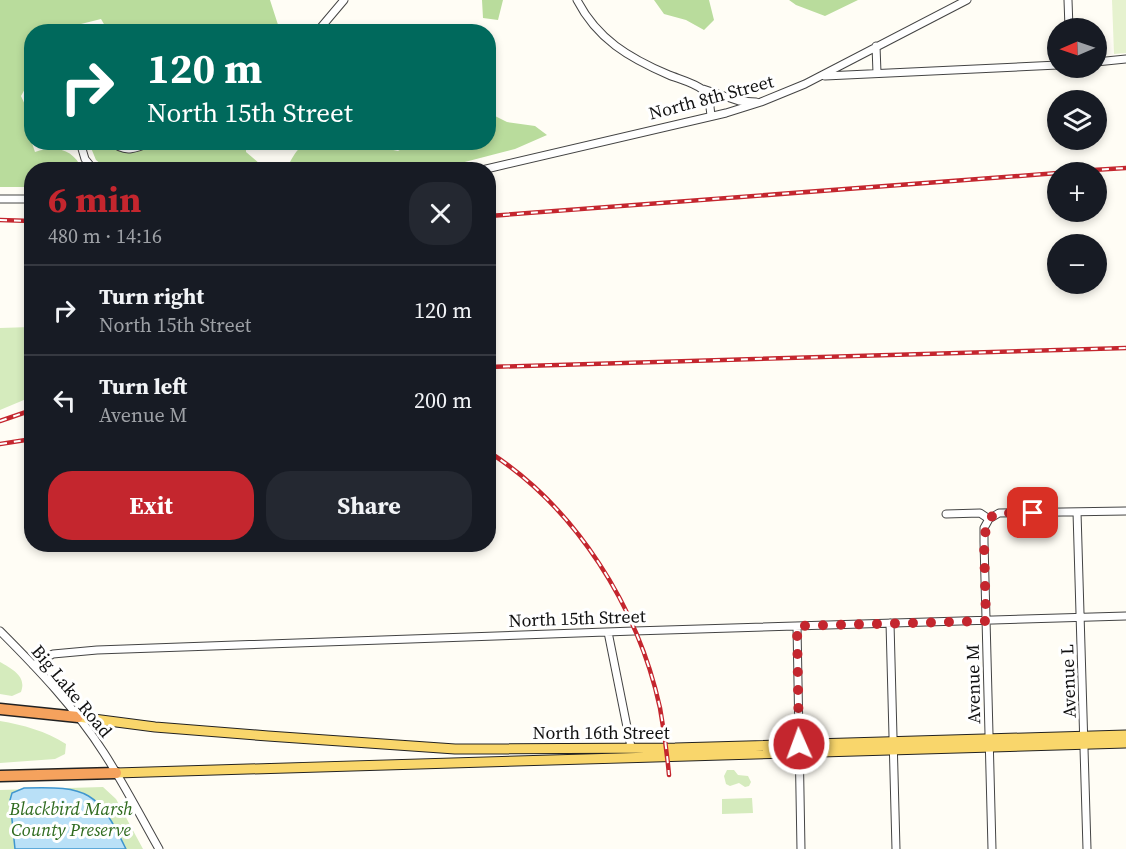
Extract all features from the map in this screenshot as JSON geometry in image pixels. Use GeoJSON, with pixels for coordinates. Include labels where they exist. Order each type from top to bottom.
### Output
{"type":"FeatureCollection","features":[{"type":"Feature","properties":{"kind":"highway"},"geometry":{"type":"LineString","coordinates":[[0,709],[78,717]]}},
{"type":"Feature","properties":{"kind":"highway"},"geometry":{"type":"LineString","coordinates":[[0,776],[116,773]]}},
{"type":"Feature","properties":{"kind":"main road","name":"North 16th Street"},"geometry":{"type":"LineString","coordinates":[[78,717],[155,726],[403,746],[799,748]]}},
{"type":"Feature","properties":{"kind":"main road","name":"North 16th Street"},"geometry":{"type":"LineString","coordinates":[[116,773],[1085,740],[1126,735]]}},
{"type":"Feature","properties":{"kind":"main road","name":"North 16th Street"},"geometry":{"type":"LineString","coordinates":[[1085,740],[1126,743]]}},
{"type":"Feature","properties":{"kind":"street"},"geometry":{"type":"LineString","coordinates":[[324,24],[344,0]]}},
{"type":"Feature","properties":{"kind":"street"},"geometry":{"type":"LineString","coordinates":[[577,0],[595,29],[616,47],[644,64],[703,89],[739,101],[761,102]]}},
{"type":"Feature","properties":{"kind":"street","name":"North 8th Street"},"geometry":{"type":"LineString","coordinates":[[496,167],[761,102],[822,76],[967,0]]}},
{"type":"Feature","properties":{"kind":"street"},"geometry":{"type":"LineString","coordinates":[[1068,0],[1069,18]]}},
{"type":"Feature","properties":{"kind":"street"},"geometry":{"type":"LineString","coordinates":[[876,46],[877,73]]}},
{"type":"Feature","properties":{"kind":"street"},"geometry":{"type":"LineString","coordinates":[[1107,61],[1126,59]]}},
{"type":"Feature","properties":{"kind":"street"},"geometry":{"type":"LineString","coordinates":[[822,76],[1047,65]]}},
{"type":"Feature","properties":{"kind":"street"},"geometry":{"type":"LineString","coordinates":[[703,89],[708,98],[711,116]]}},
{"type":"Feature","properties":{"kind":"street"},"geometry":{"type":"LineString","coordinates":[[0,199],[24,199]]}},
{"type":"Feature","properties":{"kind":"street"},"geometry":{"type":"LineString","coordinates":[[946,514],[980,513],[989,519],[999,513],[1126,511]]}},
{"type":"Feature","properties":{"kind":"street","name":"Avenue L"},"geometry":{"type":"LineString","coordinates":[[1077,512],[1087,849]]}},
{"type":"Feature","properties":{"kind":"street","name":"Avenue M"},"geometry":{"type":"LineString","coordinates":[[989,519],[984,528],[992,849]]}},
{"type":"Feature","properties":{"kind":"street","name":"North 15th Street"},"geometry":{"type":"LineString","coordinates":[[33,666],[48,656],[70,651],[1126,616]]}},
{"type":"Feature","properties":{"kind":"street"},"geometry":{"type":"LineString","coordinates":[[890,623],[896,849]]}},
{"type":"Feature","properties":{"kind":"street"},"geometry":{"type":"LineString","coordinates":[[797,626],[801,849]]}},
{"type":"Feature","properties":{"kind":"street","name":"Big Lake Road"},"geometry":{"type":"LineString","coordinates":[[0,632],[78,717],[104,753],[159,849]]}},
{"type":"Feature","properties":{"kind":"street"},"geometry":{"type":"LineString","coordinates":[[608,632],[631,747]]}},
{"type":"Feature","properties":{"kind":"green space"},"geometry":{"type":"Polygon","coordinates":[[[0,0],[270,0],[278,24],[104,24],[101,19],[81,24],[24,24],[24,91],[21,96],[24,103],[24,150],[34,150],[35,152],[63,150],[78,162],[24,162],[24,187],[0,187],[0,0]]]}},
{"type":"Feature","properties":{"kind":"green space"},"geometry":{"type":"Polygon","coordinates":[[[482,0],[503,0],[498,20],[483,18],[482,0]]]}},
{"type":"Feature","properties":{"kind":"green space"},"geometry":{"type":"Polygon","coordinates":[[[654,0],[709,0],[714,20],[704,30],[686,20],[664,14],[654,0]]]}},
{"type":"Feature","properties":{"kind":"green space"},"geometry":{"type":"Polygon","coordinates":[[[789,0],[858,0],[825,16],[789,0]]]}},
{"type":"Feature","properties":{"kind":"green space"},"geometry":{"type":"Polygon","coordinates":[[[1112,0],[1126,0],[1126,53],[1114,54],[1112,0]]]}},
{"type":"Feature","properties":{"kind":"green space"},"geometry":{"type":"Polygon","coordinates":[[[496,116],[507,122],[535,126],[547,135],[515,149],[465,162],[290,162],[298,150],[496,150],[496,116]]]}},
{"type":"Feature","properties":{"kind":"green space"},"geometry":{"type":"Polygon","coordinates":[[[92,150],[246,150],[258,162],[98,162],[92,150]]]}},
{"type":"Feature","properties":{"kind":"green space"},"geometry":{"type":"Polygon","coordinates":[[[24,327],[24,400],[0,410],[0,328],[24,327]]]}},
{"type":"Feature","properties":{"kind":"green space"},"geometry":{"type":"Polygon","coordinates":[[[0,662],[14,670],[20,677],[21,692],[12,696],[0,694],[0,662]]]}},
{"type":"Feature","properties":{"kind":"green space"},"geometry":{"type":"Polygon","coordinates":[[[0,721],[34,729],[58,739],[66,744],[65,754],[55,759],[0,763],[0,721]]]}},
{"type":"Feature","properties":{"kind":"green space"},"geometry":{"type":"Polygon","coordinates":[[[727,770],[734,770],[738,775],[748,776],[751,782],[749,786],[745,787],[739,783],[730,786],[726,784],[724,776],[727,770]]]}},
{"type":"Feature","properties":{"kind":"green space","name":"Blackbird Marsh County Preserve"},"geometry":{"type":"Polygon","coordinates":[[[103,787],[116,799],[143,849],[0,849],[0,790],[103,787]]]}},
{"type":"Feature","properties":{"kind":"green space"},"geometry":{"type":"Polygon","coordinates":[[[752,798],[753,813],[722,814],[722,799],[752,798]]]}},
{"type":"Feature","properties":{"kind":"water","name":"Blackbird Marsh County Preserve"},"geometry":{"type":"Polygon","coordinates":[[[24,788],[63,789],[77,791],[88,796],[107,815],[126,849],[15,849],[10,800],[12,793],[24,788]]]}},
{"type":"Feature","properties":{"kind":"railway"},"geometry":{"type":"LineString","coordinates":[[1107,169],[1126,168]]}},
{"type":"Feature","properties":{"kind":"railway"},"geometry":{"type":"LineString","coordinates":[[496,215],[1047,174]]}},
{"type":"Feature","properties":{"kind":"railway"},"geometry":{"type":"LineString","coordinates":[[0,220],[24,221]]}},
{"type":"Feature","properties":{"kind":"railway"},"geometry":{"type":"LineString","coordinates":[[496,367],[1126,348]]}},
{"type":"Feature","properties":{"kind":"railway"},"geometry":{"type":"LineString","coordinates":[[0,421],[24,413]]}},
{"type":"Feature","properties":{"kind":"railway"},"geometry":{"type":"LineString","coordinates":[[0,444],[24,440]]}},
{"type":"Feature","properties":{"kind":"railway"},"geometry":{"type":"LineString","coordinates":[[496,457],[549,501],[576,531],[599,563],[619,597],[650,670],[660,708],[669,775]]}},
{"type":"Feature","properties":{"kind":"route"},"geometry":{"type":"LineString","coordinates":[[799,744],[797,626],[986,621],[984,528],[987,521],[999,513],[1033,513]]}}]}
